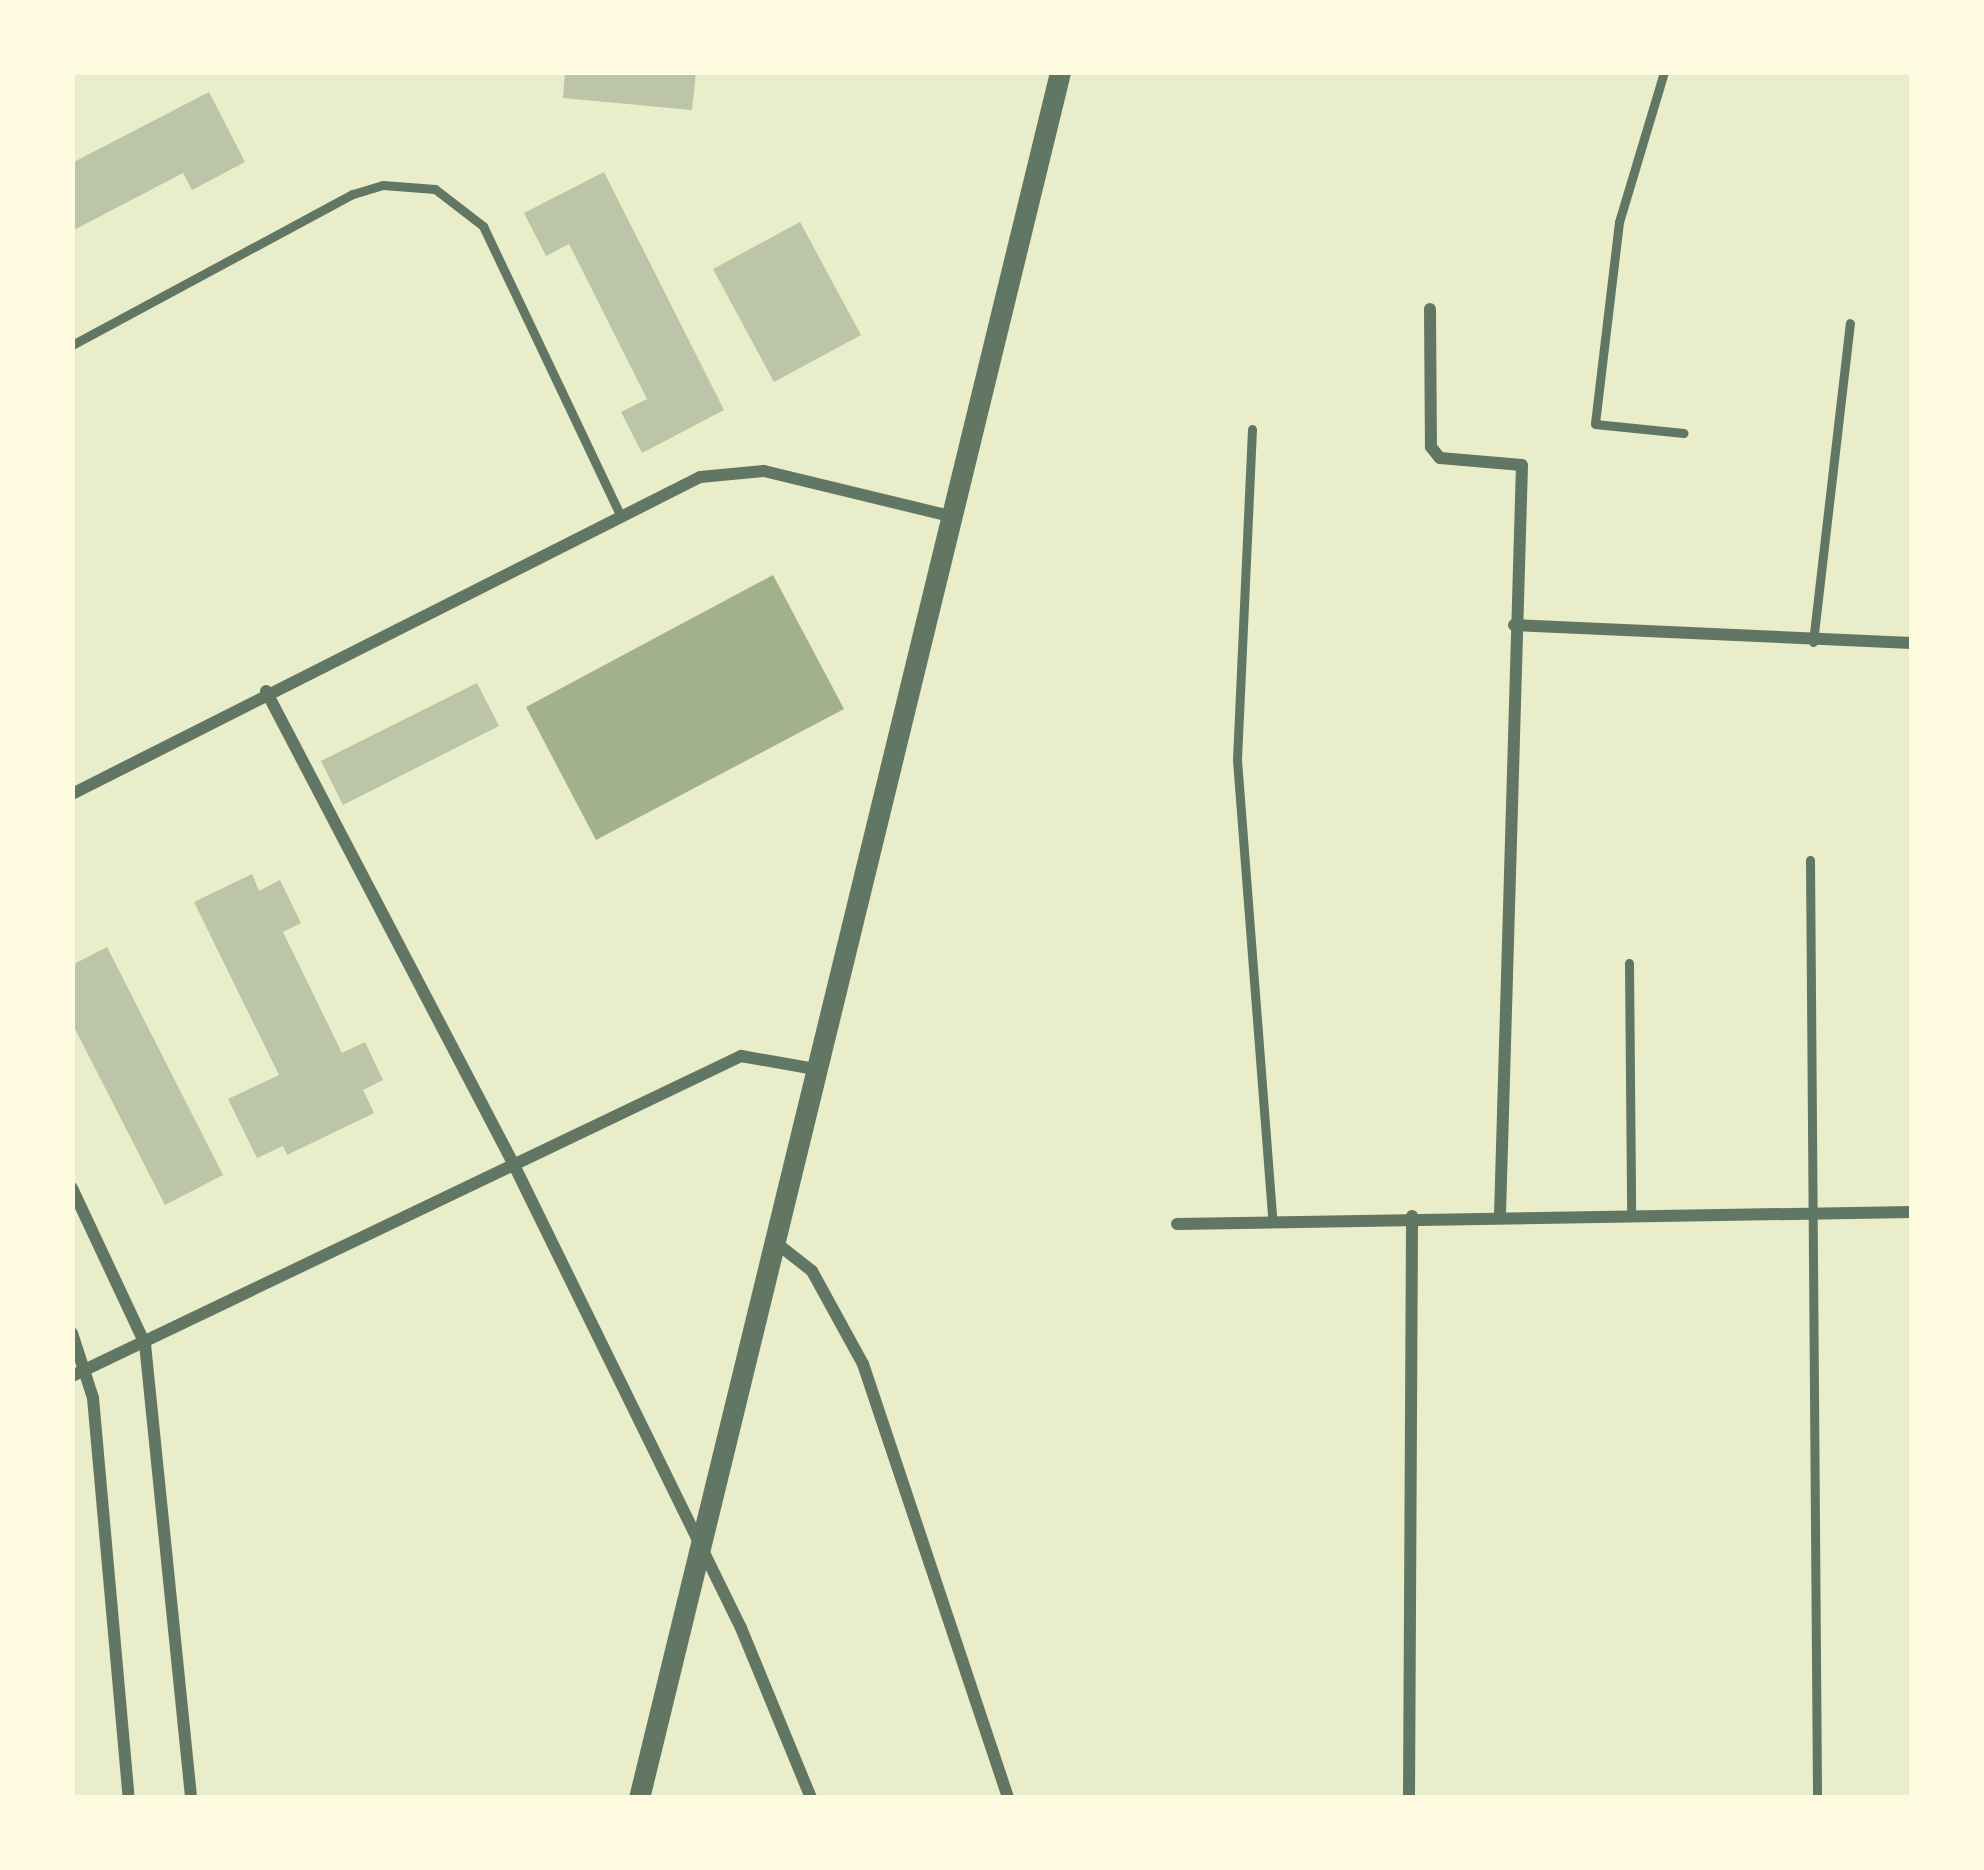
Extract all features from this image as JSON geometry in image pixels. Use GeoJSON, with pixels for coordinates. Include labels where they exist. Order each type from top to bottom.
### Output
{"type":"FeatureCollection","features":[{"type":"Feature","properties":{"kind":"street"},"geometry":{"type":"LineString","coordinates":[[639,1798],[770,1237],[1060,72]]}},
{"type":"Feature","properties":{"kind":"street"},"geometry":{"type":"LineString","coordinates":[[1430,309],[1431,447],[1440,458],[1522,465],[1500,1216]]}},
{"type":"Feature","properties":{"kind":"street"},"geometry":{"type":"LineString","coordinates":[[73,790],[620,515],[731,470],[764,471],[950,516]]}},
{"type":"Feature","properties":{"kind":"street"},"geometry":{"type":"LineString","coordinates":[[1514,625],[1912,643]]}},
{"type":"Feature","properties":{"kind":"street"},"geometry":{"type":"LineString","coordinates":[[266,691],[513,1162],[697,1547],[742,1628],[811,1798]]}},
{"type":"Feature","properties":{"kind":"street"},"geometry":{"type":"LineString","coordinates":[[72,1376],[742,1056],[778,1056],[815,1069]]}},
{"type":"Feature","properties":{"kind":"street"},"geometry":{"type":"LineString","coordinates":[[72,1188],[145,1344],[190,1798]]}},
{"type":"Feature","properties":{"kind":"street"},"geometry":{"type":"LineString","coordinates":[[1177,1224],[1272,1218],[1912,1212]]}},
{"type":"Feature","properties":{"kind":"street"},"geometry":{"type":"LineString","coordinates":[[1409,1798],[1412,1216]]}},
{"type":"Feature","properties":{"kind":"street"},"geometry":{"type":"LineString","coordinates":[[770,1237],[812,1271],[863,1364],[1008,1798]]}},
{"type":"Feature","properties":{"kind":"street"},"geometry":{"type":"LineString","coordinates":[[72,1333],[87,1370],[129,1798]]}},
{"type":"Feature","properties":{"kind":"lane"},"geometry":{"type":"LineString","coordinates":[[1664,72],[1619,222],[1595,424],[1684,433]]}},
{"type":"Feature","properties":{"kind":"lane"},"geometry":{"type":"LineString","coordinates":[[72,345],[353,194],[383,184],[435,189],[483,226],[620,515]]}},
{"type":"Feature","properties":{"kind":"lane"},"geometry":{"type":"LineString","coordinates":[[1813,642],[1850,323]]}},
{"type":"Feature","properties":{"kind":"lane"},"geometry":{"type":"LineString","coordinates":[[1252,429],[1237,760],[1272,1218]]}},
{"type":"Feature","properties":{"kind":"lane"},"geometry":{"type":"LineString","coordinates":[[1810,860],[1809,1212],[1817,1798]]}},
{"type":"Feature","properties":{"kind":"lane"},"geometry":{"type":"LineString","coordinates":[[1629,963],[1630,1215]]}},
{"type":"Feature","properties":{"kind":"shaded area"},"geometry":{"type":"Polygon","coordinates":[[[773,575],[844,709],[596,840],[526,707],[773,575]]]}},
{"type":"Feature","properties":{"kind":"building"},"geometry":{"type":"Polygon","coordinates":[[[565,72],[696,72],[692,110],[563,98],[565,72]]]}},
{"type":"Feature","properties":{"kind":"building"},"geometry":{"type":"Polygon","coordinates":[[[209,92],[245,162],[192,190],[183,173],[72,231],[72,163],[209,92]]]}},
{"type":"Feature","properties":{"kind":"building"},"geometry":{"type":"Polygon","coordinates":[[[604,172],[724,410],[642,453],[621,412],[647,399],[569,244],[546,256],[524,213],[604,172]]]}},
{"type":"Feature","properties":{"kind":"building"},"geometry":{"type":"Polygon","coordinates":[[[800,222],[861,335],[774,382],[713,269],[800,222]]]}},
{"type":"Feature","properties":{"kind":"building"},"geometry":{"type":"Polygon","coordinates":[[[477,683],[499,726],[343,805],[321,761],[477,683]]]}},
{"type":"Feature","properties":{"kind":"building"},"geometry":{"type":"Polygon","coordinates":[[[252,874],[259,891],[280,880],[301,923],[283,932],[342,1053],[365,1042],[383,1080],[363,1090],[374,1113],[287,1155],[283,1146],[257,1158],[228,1099],[279,1075],[194,902],[252,874]]]}},
{"type":"Feature","properties":{"kind":"building"},"geometry":{"type":"Polygon","coordinates":[[[107,947],[223,1175],[165,1205],[72,1023],[72,965],[107,947]]]}}]}
